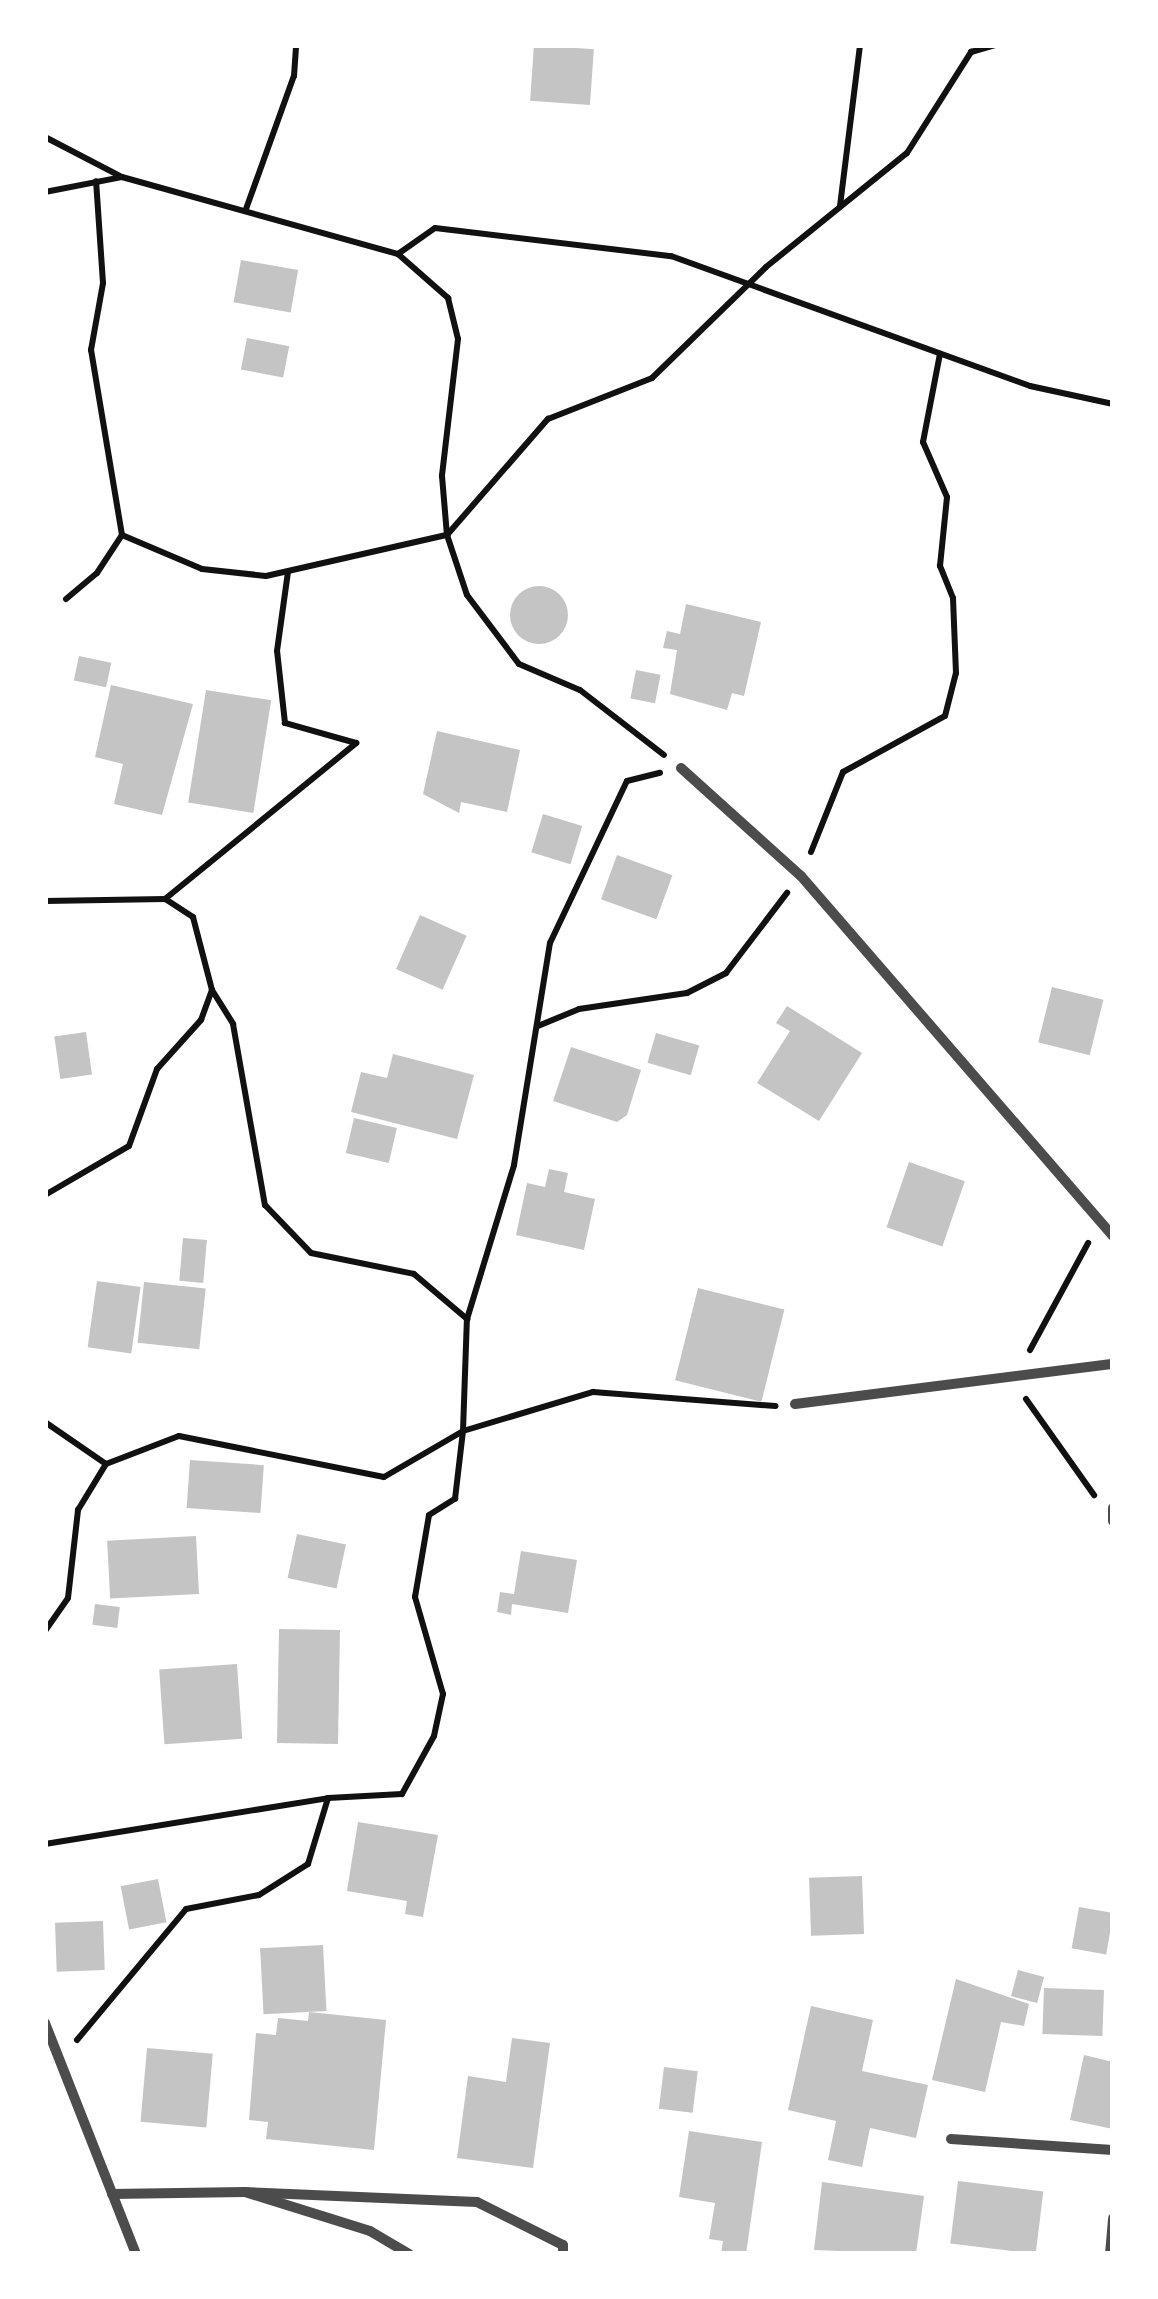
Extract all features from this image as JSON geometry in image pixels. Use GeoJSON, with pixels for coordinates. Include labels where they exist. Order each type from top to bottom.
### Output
{"type":"FeatureCollection","features":[{"type":"Feature","properties":{"kind":"street"},"geometry":{"type":"LineString","coordinates":[[681,768],[801,876],[1113,1236]]}},
{"type":"Feature","properties":{"kind":"street"},"geometry":{"type":"LineString","coordinates":[[796,1404],[1013,1381],[1113,1364]]}},
{"type":"Feature","properties":{"kind":"street"},"geometry":{"type":"LineString","coordinates":[[45,2024],[136,2254]]}},
{"type":"Feature","properties":{"kind":"street"},"geometry":{"type":"LineString","coordinates":[[951,2139],[1113,2150]]}},
{"type":"Feature","properties":{"kind":"street"},"geometry":{"type":"LineString","coordinates":[[112,2194],[244,2192],[477,2202],[563,2245],[563,2254]]}},
{"type":"Feature","properties":{"kind":"street"},"geometry":{"type":"LineString","coordinates":[[244,2192],[370,2231],[409,2254]]}},
{"type":"Feature","properties":{"kind":"street"},"geometry":{"type":"LineString","coordinates":[[1110,2254],[1113,2218]]}},
{"type":"Feature","properties":{"kind":"path"},"geometry":{"type":"LineString","coordinates":[[246,208],[294,76],[296,45]]}},
{"type":"Feature","properties":{"kind":"path"},"geometry":{"type":"LineString","coordinates":[[840,207],[860,45]]}},
{"type":"Feature","properties":{"kind":"path"},"geometry":{"type":"LineString","coordinates":[[122,534],[202,569],[288,572],[447,535],[548,419],[652,378],[745,288],[907,152],[972,52],[994,45]]}},
{"type":"Feature","properties":{"kind":"path"},"geometry":{"type":"LineString","coordinates":[[45,137],[122,177],[246,208],[398,254],[448,298],[458,339],[442,476],[447,535],[467,595],[519,664],[580,690],[681,768]]}},
{"type":"Feature","properties":{"kind":"path"},"geometry":{"type":"LineString","coordinates":[[45,192],[122,177]]}},
{"type":"Feature","properties":{"kind":"path"},"geometry":{"type":"LineString","coordinates":[[66,599],[97,573],[122,534],[91,350],[103,267],[96,182]]}},
{"type":"Feature","properties":{"kind":"path"},"geometry":{"type":"LineString","coordinates":[[398,254],[435,228],[670,256],[745,288],[940,354],[1113,404]]}},
{"type":"Feature","properties":{"kind":"path"},"geometry":{"type":"LineString","coordinates":[[537,1026],[579,1009],[687,993],[726,973],[801,876],[842,772],[945,716],[953,687],[953,598],[940,566],[946,497],[923,442],[940,354]]}},
{"type":"Feature","properties":{"kind":"path"},"geometry":{"type":"LineString","coordinates":[[165,899],[356,743],[285,723],[277,651],[288,572]]}},
{"type":"Feature","properties":{"kind":"path"},"geometry":{"type":"LineString","coordinates":[[45,1844],[328,1798],[402,1794],[434,1736],[440,1666],[415,1596],[429,1516],[455,1498],[464,1431],[467,1319],[514,1165],[550,942],[628,781],[681,768]]}},
{"type":"Feature","properties":{"kind":"path"},"geometry":{"type":"LineString","coordinates":[[45,902],[165,899],[193,918],[212,990],[233,1024],[250,1092],[265,1205],[311,1253],[414,1274],[467,1319]]}},
{"type":"Feature","properties":{"kind":"path"},"geometry":{"type":"LineString","coordinates":[[45,1195],[130,1146],[157,1068],[201,1020],[212,990]]}},
{"type":"Feature","properties":{"kind":"path"},"geometry":{"type":"LineString","coordinates":[[1101,1222],[1013,1381],[1112,1515]]}},
{"type":"Feature","properties":{"kind":"path"},"geometry":{"type":"LineString","coordinates":[[45,1630],[68,1598],[78,1510],[106,1464],[179,1436],[384,1477],[464,1431],[593,1392],[735,1408],[796,1404]]}},
{"type":"Feature","properties":{"kind":"path"},"geometry":{"type":"LineString","coordinates":[[45,1422],[106,1464]]}},
{"type":"Feature","properties":{"kind":"path"},"geometry":{"type":"LineString","coordinates":[[62,2067],[90,2016],[186,1909],[260,1894],[308,1864],[328,1798]]}},
{"type":"Feature","properties":{"kind":"building"},"geometry":{"type":"Polygon","coordinates":[[[534,45],[594,49],[590,105],[530,101],[534,45]]]}},
{"type":"Feature","properties":{"kind":"building"},"geometry":{"type":"Polygon","coordinates":[[[241,260],[298,270],[291,312],[234,302],[241,260]]]}},
{"type":"Feature","properties":{"kind":"building"},"geometry":{"type":"Polygon","coordinates":[[[247,338],[289,346],[283,378],[241,369],[247,338]]]}},
{"type":"Feature","properties":{"kind":"building"},"geometry":{"type":"Polygon","coordinates":[[[539,586],[560,594],[568,615],[560,636],[539,644],[518,636],[510,615],[518,594],[539,586]]]}},
{"type":"Feature","properties":{"kind":"building"},"geometry":{"type":"Polygon","coordinates":[[[686,604],[761,622],[744,696],[732,693],[727,710],[670,694],[677,650],[663,648],[667,631],[680,634],[686,604]]]}},
{"type":"Feature","properties":{"kind":"building"},"geometry":{"type":"Polygon","coordinates":[[[79,656],[111,663],[106,687],[74,680],[79,656]]]}},
{"type":"Feature","properties":{"kind":"building"},"geometry":{"type":"Polygon","coordinates":[[[636,670],[661,675],[655,703],[630,698],[636,670]]]}},
{"type":"Feature","properties":{"kind":"building"},"geometry":{"type":"Polygon","coordinates":[[[111,685],[193,704],[162,815],[114,804],[123,764],[95,757],[111,685]]]}},
{"type":"Feature","properties":{"kind":"building"},"geometry":{"type":"Polygon","coordinates":[[[206,690],[271,700],[253,813],[188,803],[206,690]]]}},
{"type":"Feature","properties":{"kind":"building"},"geometry":{"type":"Polygon","coordinates":[[[437,731],[520,750],[507,812],[461,802],[459,813],[423,794],[437,731]]]}},
{"type":"Feature","properties":{"kind":"building"},"geometry":{"type":"Polygon","coordinates":[[[543,814],[582,826],[571,864],[531,852],[543,814]]]}},
{"type":"Feature","properties":{"kind":"building"},"geometry":{"type":"Polygon","coordinates":[[[617,855],[672,875],[656,919],[601,899],[617,855]]]}},
{"type":"Feature","properties":{"kind":"building"},"geometry":{"type":"Polygon","coordinates":[[[420,915],[467,936],[443,990],[396,969],[420,915]]]}},
{"type":"Feature","properties":{"kind":"building"},"geometry":{"type":"Polygon","coordinates":[[[1052,987],[1103,1000],[1090,1055],[1038,1042],[1052,987]]]}},
{"type":"Feature","properties":{"kind":"building"},"geometry":{"type":"Polygon","coordinates":[[[787,1006],[862,1053],[819,1121],[757,1083],[790,1031],[776,1023],[787,1006]]]}},
{"type":"Feature","properties":{"kind":"building"},"geometry":{"type":"Polygon","coordinates":[[[86,1032],[92,1075],[60,1079],[54,1036],[86,1032]]]}},
{"type":"Feature","properties":{"kind":"building"},"geometry":{"type":"Polygon","coordinates":[[[656,1033],[699,1045],[691,1075],[647,1063],[656,1033]]]}},
{"type":"Feature","properties":{"kind":"building"},"geometry":{"type":"Polygon","coordinates":[[[571,1047],[641,1070],[627,1115],[617,1122],[553,1101],[571,1047]]]}},
{"type":"Feature","properties":{"kind":"building"},"geometry":{"type":"Polygon","coordinates":[[[393,1054],[474,1075],[457,1139],[351,1112],[361,1072],[387,1078],[393,1054]]]}},
{"type":"Feature","properties":{"kind":"building"},"geometry":{"type":"Polygon","coordinates":[[[354,1118],[397,1128],[389,1163],[346,1153],[354,1118]]]}},
{"type":"Feature","properties":{"kind":"building"},"geometry":{"type":"Polygon","coordinates":[[[909,1162],[965,1181],[942,1246],[887,1227],[909,1162]]]}},
{"type":"Feature","properties":{"kind":"building"},"geometry":{"type":"Polygon","coordinates":[[[549,1169],[568,1173],[564,1192],[595,1199],[584,1250],[516,1235],[527,1183],[545,1187],[549,1169]]]}},
{"type":"Feature","properties":{"kind":"building"},"geometry":{"type":"Polygon","coordinates":[[[183,1238],[207,1240],[203,1283],[179,1281],[183,1238]]]}},
{"type":"Feature","properties":{"kind":"building"},"geometry":{"type":"Polygon","coordinates":[[[97,1281],[141,1287],[131,1353],[88,1347],[97,1281]]]}},
{"type":"Feature","properties":{"kind":"building"},"geometry":{"type":"Polygon","coordinates":[[[144,1282],[206,1288],[199,1349],[138,1343],[144,1282]]]}},
{"type":"Feature","properties":{"kind":"building"},"geometry":{"type":"Polygon","coordinates":[[[698,1288],[784,1310],[761,1402],[675,1380],[698,1288]]]}},
{"type":"Feature","properties":{"kind":"building"},"geometry":{"type":"Polygon","coordinates":[[[190,1460],[264,1465],[260,1513],[187,1508],[190,1460]]]}},
{"type":"Feature","properties":{"kind":"building"},"geometry":{"type":"Polygon","coordinates":[[[297,1534],[346,1544],[337,1588],[288,1578],[297,1534]]]}},
{"type":"Feature","properties":{"kind":"building"},"geometry":{"type":"Polygon","coordinates":[[[196,1536],[199,1594],[110,1599],[107,1541],[196,1536]]]}},
{"type":"Feature","properties":{"kind":"building"},"geometry":{"type":"Polygon","coordinates":[[[521,1551],[577,1560],[568,1613],[512,1604],[511,1615],[497,1612],[500,1592],[514,1594],[521,1551]]]}},
{"type":"Feature","properties":{"kind":"building"},"geometry":{"type":"Polygon","coordinates":[[[95,1604],[120,1607],[117,1628],[92,1625],[95,1604]]]}},
{"type":"Feature","properties":{"kind":"building"},"geometry":{"type":"Polygon","coordinates":[[[279,1629],[340,1630],[338,1744],[277,1743],[279,1629]]]}},
{"type":"Feature","properties":{"kind":"building"},"geometry":{"type":"Polygon","coordinates":[[[237,1664],[242,1739],[164,1744],[159,1669],[237,1664]]]}},
{"type":"Feature","properties":{"kind":"building"},"geometry":{"type":"Polygon","coordinates":[[[358,1822],[438,1835],[423,1917],[405,1914],[407,1901],[347,1891],[358,1822]]]}},
{"type":"Feature","properties":{"kind":"building"},"geometry":{"type":"Polygon","coordinates":[[[862,1876],[864,1934],[811,1936],[809,1878],[862,1876]]]}},
{"type":"Feature","properties":{"kind":"building"},"geometry":{"type":"Polygon","coordinates":[[[158,1879],[166,1922],[129,1929],[121,1886],[158,1879]]]}},
{"type":"Feature","properties":{"kind":"building"},"geometry":{"type":"Polygon","coordinates":[[[1079,1907],[1113,1913],[1106,1954],[1072,1948],[1079,1907]]]}},
{"type":"Feature","properties":{"kind":"building"},"geometry":{"type":"Polygon","coordinates":[[[103,1921],[105,1970],[57,1972],[55,1923],[103,1921]]]}},
{"type":"Feature","properties":{"kind":"building"},"geometry":{"type":"Polygon","coordinates":[[[323,1945],[326,2011],[264,2014],[260,1948],[323,1945]]]}},
{"type":"Feature","properties":{"kind":"building"},"geometry":{"type":"Polygon","coordinates":[[[1018,1970],[1044,1977],[1037,2003],[1011,1996],[1018,1970]]]}},
{"type":"Feature","properties":{"kind":"building"},"geometry":{"type":"Polygon","coordinates":[[[956,1979],[1029,2004],[1024,2026],[1001,2022],[985,2092],[932,2080],[956,1979]]]}},
{"type":"Feature","properties":{"kind":"building"},"geometry":{"type":"Polygon","coordinates":[[[1044,1988],[1104,1990],[1102,2036],[1042,2034],[1044,1988]]]}},
{"type":"Feature","properties":{"kind":"building"},"geometry":{"type":"Polygon","coordinates":[[[811,2006],[873,2020],[862,2071],[928,2085],[916,2138],[870,2128],[862,2167],[828,2160],[836,2121],[788,2110],[811,2006]]]}},
{"type":"Feature","properties":{"kind":"building"},"geometry":{"type":"Polygon","coordinates":[[[309,2012],[386,2020],[374,2150],[266,2139],[268,2122],[249,2120],[256,2033],[276,2035],[278,2018],[308,2021],[309,2012]]]}},
{"type":"Feature","properties":{"kind":"building"},"geometry":{"type":"Polygon","coordinates":[[[512,2038],[550,2043],[533,2168],[457,2158],[468,2076],[506,2082],[512,2038]]]}},
{"type":"Feature","properties":{"kind":"building"},"geometry":{"type":"Polygon","coordinates":[[[147,2048],[213,2054],[206,2127],[141,2122],[147,2048]]]}},
{"type":"Feature","properties":{"kind":"building"},"geometry":{"type":"Polygon","coordinates":[[[1084,2055],[1113,2062],[1113,2129],[1070,2120],[1084,2055]]]}},
{"type":"Feature","properties":{"kind":"building"},"geometry":{"type":"Polygon","coordinates":[[[664,2067],[698,2071],[693,2113],[659,2109],[664,2067]]]}},
{"type":"Feature","properties":{"kind":"building"},"geometry":{"type":"Polygon","coordinates":[[[689,2131],[762,2142],[746,2254],[721,2254],[723,2241],[709,2239],[715,2203],[679,2197],[689,2131]]]}},
{"type":"Feature","properties":{"kind":"building"},"geometry":{"type":"Polygon","coordinates":[[[958,2181],[1043,2191],[1036,2254],[950,2244],[958,2181]]]}},
{"type":"Feature","properties":{"kind":"building"},"geometry":{"type":"Polygon","coordinates":[[[822,2182],[924,2196],[916,2254],[814,2250],[822,2182]]]}}]}
